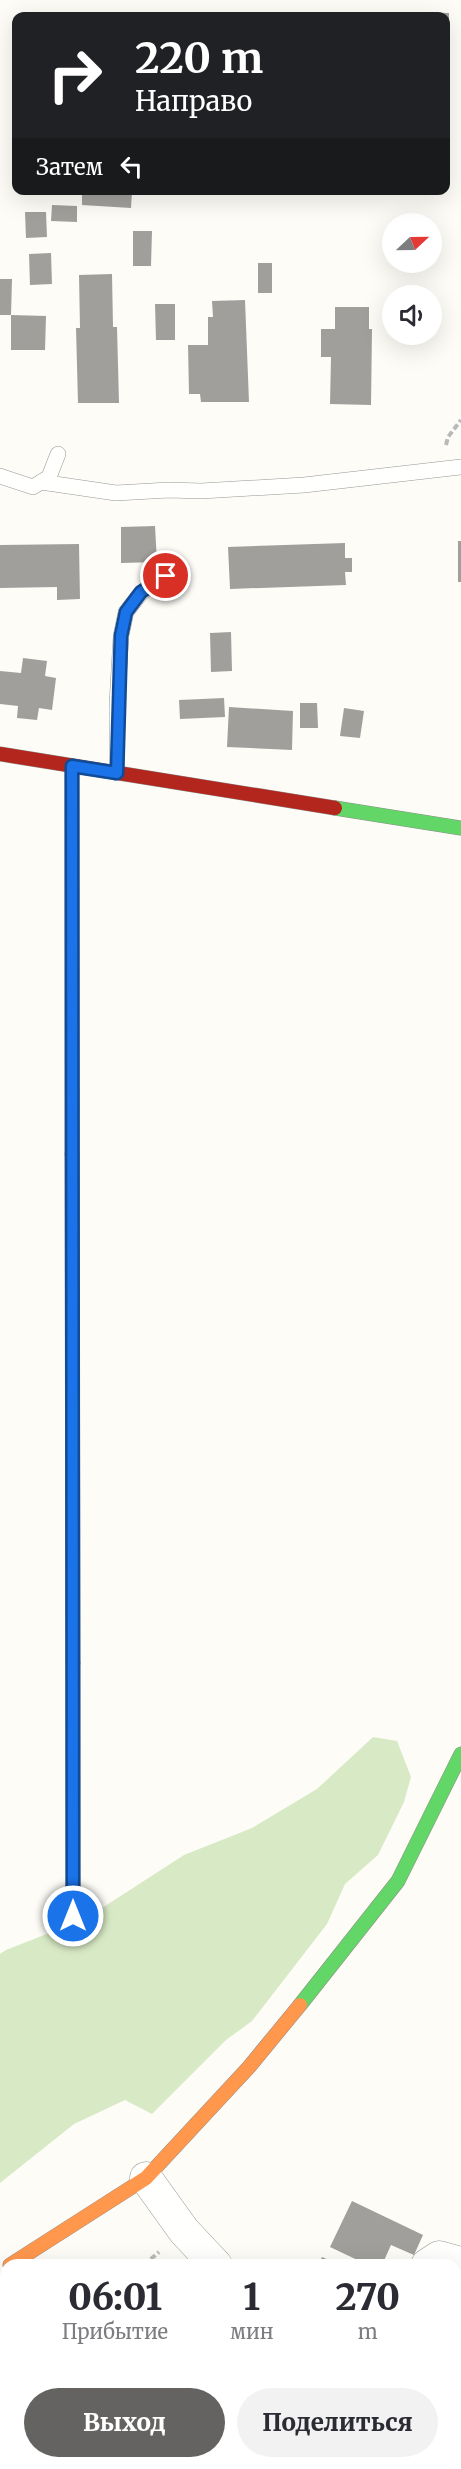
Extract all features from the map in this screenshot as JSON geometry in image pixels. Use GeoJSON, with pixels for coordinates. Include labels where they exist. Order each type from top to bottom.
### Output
{"type":"FeatureCollection","features":[{"type":"Feature","properties":{"kind":"street"},"geometry":{"type":"LineString","coordinates":[[0,754],[461,828]]}},
{"type":"Feature","properties":{"kind":"street"},"geometry":{"type":"LineString","coordinates":[[72,766],[73,1916]]}},
{"type":"Feature","properties":{"kind":"street"},"geometry":{"type":"LineString","coordinates":[[19,2259],[146,2178],[249,2067],[314,1989],[398,1881],[461,1754]]}},
{"type":"Feature","properties":{"kind":"street"},"geometry":{"type":"LineString","coordinates":[[146,2178],[184,2231],[210,2259]]}},
{"type":"Feature","properties":{"kind":"lane"},"geometry":{"type":"LineString","coordinates":[[0,476],[33,487],[49,477],[58,454]]}},
{"type":"Feature","properties":{"kind":"lane"},"geometry":{"type":"LineString","coordinates":[[41,482],[116,493],[201,491],[304,485],[461,467]]}},
{"type":"Feature","properties":{"kind":"lane"},"geometry":{"type":"LineString","coordinates":[[117,773],[121,636],[126,612],[141,592],[166,576]]}},
{"type":"Feature","properties":{"kind":"green space"},"geometry":{"type":"Polygon","coordinates":[[[373,1737],[397,1741],[411,1777],[404,1802],[378,1855],[345,1884],[327,1924],[252,2021],[226,2040],[152,2114],[125,2100],[74,2124],[0,2183],[0,1954],[85,1919],[184,1855],[252,1828],[317,1789],[373,1737]]]}},
{"type":"Feature","properties":{"kind":"building"},"geometry":{"type":"Polygon","coordinates":[[[82,195],[132,195],[131,208],[82,205],[82,195]]]}},
{"type":"Feature","properties":{"kind":"building"},"geometry":{"type":"Polygon","coordinates":[[[52,205],[77,206],[77,222],[51,221],[52,205]]]}},
{"type":"Feature","properties":{"kind":"building"},"geometry":{"type":"Polygon","coordinates":[[[25,212],[46,212],[47,237],[26,238],[25,212]]]}},
{"type":"Feature","properties":{"kind":"building"},"geometry":{"type":"Polygon","coordinates":[[[133,231],[152,231],[151,266],[133,266],[133,231]]]}},
{"type":"Feature","properties":{"kind":"building"},"geometry":{"type":"Polygon","coordinates":[[[51,253],[52,284],[30,285],[29,254],[51,253]]]}},
{"type":"Feature","properties":{"kind":"building"},"geometry":{"type":"Polygon","coordinates":[[[258,263],[272,263],[272,293],[258,293],[258,263]]]}},
{"type":"Feature","properties":{"kind":"building"},"geometry":{"type":"Polygon","coordinates":[[[112,274],[113,327],[117,327],[119,403],[78,403],[76,328],[80,328],[79,275],[112,274]]]}},
{"type":"Feature","properties":{"kind":"building"},"geometry":{"type":"Polygon","coordinates":[[[0,279],[12,279],[11,315],[0,315],[0,279]]]}},
{"type":"Feature","properties":{"kind":"building"},"geometry":{"type":"Polygon","coordinates":[[[245,300],[249,402],[201,402],[200,394],[189,394],[188,345],[208,345],[208,317],[213,317],[212,301],[245,300]]]}},
{"type":"Feature","properties":{"kind":"building"},"geometry":{"type":"Polygon","coordinates":[[[155,304],[175,304],[175,340],[156,340],[155,304]]]}},
{"type":"Feature","properties":{"kind":"building"},"geometry":{"type":"Polygon","coordinates":[[[335,307],[369,307],[369,329],[372,329],[371,405],[330,404],[331,357],[321,357],[321,329],[335,329],[335,307]]]}},
{"type":"Feature","properties":{"kind":"building"},"geometry":{"type":"Polygon","coordinates":[[[11,315],[46,316],[45,350],[11,350],[11,315]]]}},
{"type":"Feature","properties":{"kind":"building"},"geometry":{"type":"Polygon","coordinates":[[[155,526],[157,562],[121,563],[121,527],[155,526]]]}},
{"type":"Feature","properties":{"kind":"building"},"geometry":{"type":"Polygon","coordinates":[[[458,541],[461,541],[461,582],[458,582],[458,541]]]}},
{"type":"Feature","properties":{"kind":"building"},"geometry":{"type":"Polygon","coordinates":[[[345,543],[345,558],[352,558],[352,572],[345,572],[346,585],[230,589],[228,547],[345,543]]]}},
{"type":"Feature","properties":{"kind":"building"},"geometry":{"type":"Polygon","coordinates":[[[79,544],[80,599],[57,600],[57,587],[0,588],[0,545],[79,544]]]}},
{"type":"Feature","properties":{"kind":"building"},"geometry":{"type":"Polygon","coordinates":[[[231,632],[232,671],[211,672],[210,633],[231,632]]]}},
{"type":"Feature","properties":{"kind":"building"},"geometry":{"type":"Polygon","coordinates":[[[23,658],[47,661],[45,676],[56,678],[52,710],[39,708],[37,720],[17,718],[18,706],[0,704],[0,671],[21,673],[23,658]]]}},
{"type":"Feature","properties":{"kind":"building"},"geometry":{"type":"Polygon","coordinates":[[[224,698],[225,717],[180,719],[179,700],[224,698]]]}},
{"type":"Feature","properties":{"kind":"building"},"geometry":{"type":"Polygon","coordinates":[[[300,703],[317,703],[318,728],[300,728],[300,703]]]}},
{"type":"Feature","properties":{"kind":"building"},"geometry":{"type":"Polygon","coordinates":[[[229,707],[293,711],[292,750],[227,747],[229,707]]]}},
{"type":"Feature","properties":{"kind":"building"},"geometry":{"type":"Polygon","coordinates":[[[344,708],[364,711],[360,738],[340,736],[344,708]]]}},
{"type":"Feature","properties":{"kind":"building"},"geometry":{"type":"Polygon","coordinates":[[[352,2201],[423,2235],[414,2255],[391,2245],[385,2259],[355,2259],[330,2247],[352,2201]]]}},
{"type":"Feature","properties":{"kind":"traffic: fast"},"geometry":{"type":"LineString","coordinates":[[72,766],[72,1154]]}},
{"type":"Feature","properties":{"kind":"traffic: fast"},"geometry":{"type":"LineString","coordinates":[[335,808],[461,828]]}},
{"type":"Feature","properties":{"kind":"traffic: fast"},"geometry":{"type":"LineString","coordinates":[[73,1663],[73,1916]]}},
{"type":"Feature","properties":{"kind":"traffic: fast"},"geometry":{"type":"LineString","coordinates":[[300,2005],[398,1881],[461,1754]]}},
{"type":"Feature","properties":{"kind":"traffic: slow"},"geometry":{"type":"LineString","coordinates":[[72,1154],[73,1663]]}},
{"type":"Feature","properties":{"kind":"traffic: slow"},"geometry":{"type":"LineString","coordinates":[[19,2259],[146,2178],[249,2067],[300,2005]]}},
{"type":"Feature","properties":{"kind":"traffic: jam"},"geometry":{"type":"LineString","coordinates":[[0,754],[335,808]]}},
{"type":"Feature","properties":{"kind":"route"},"geometry":{"type":"LineString","coordinates":[[73,1916],[72,766],[117,773],[117,704],[121,636],[126,612],[141,592],[166,576]]}}]}
